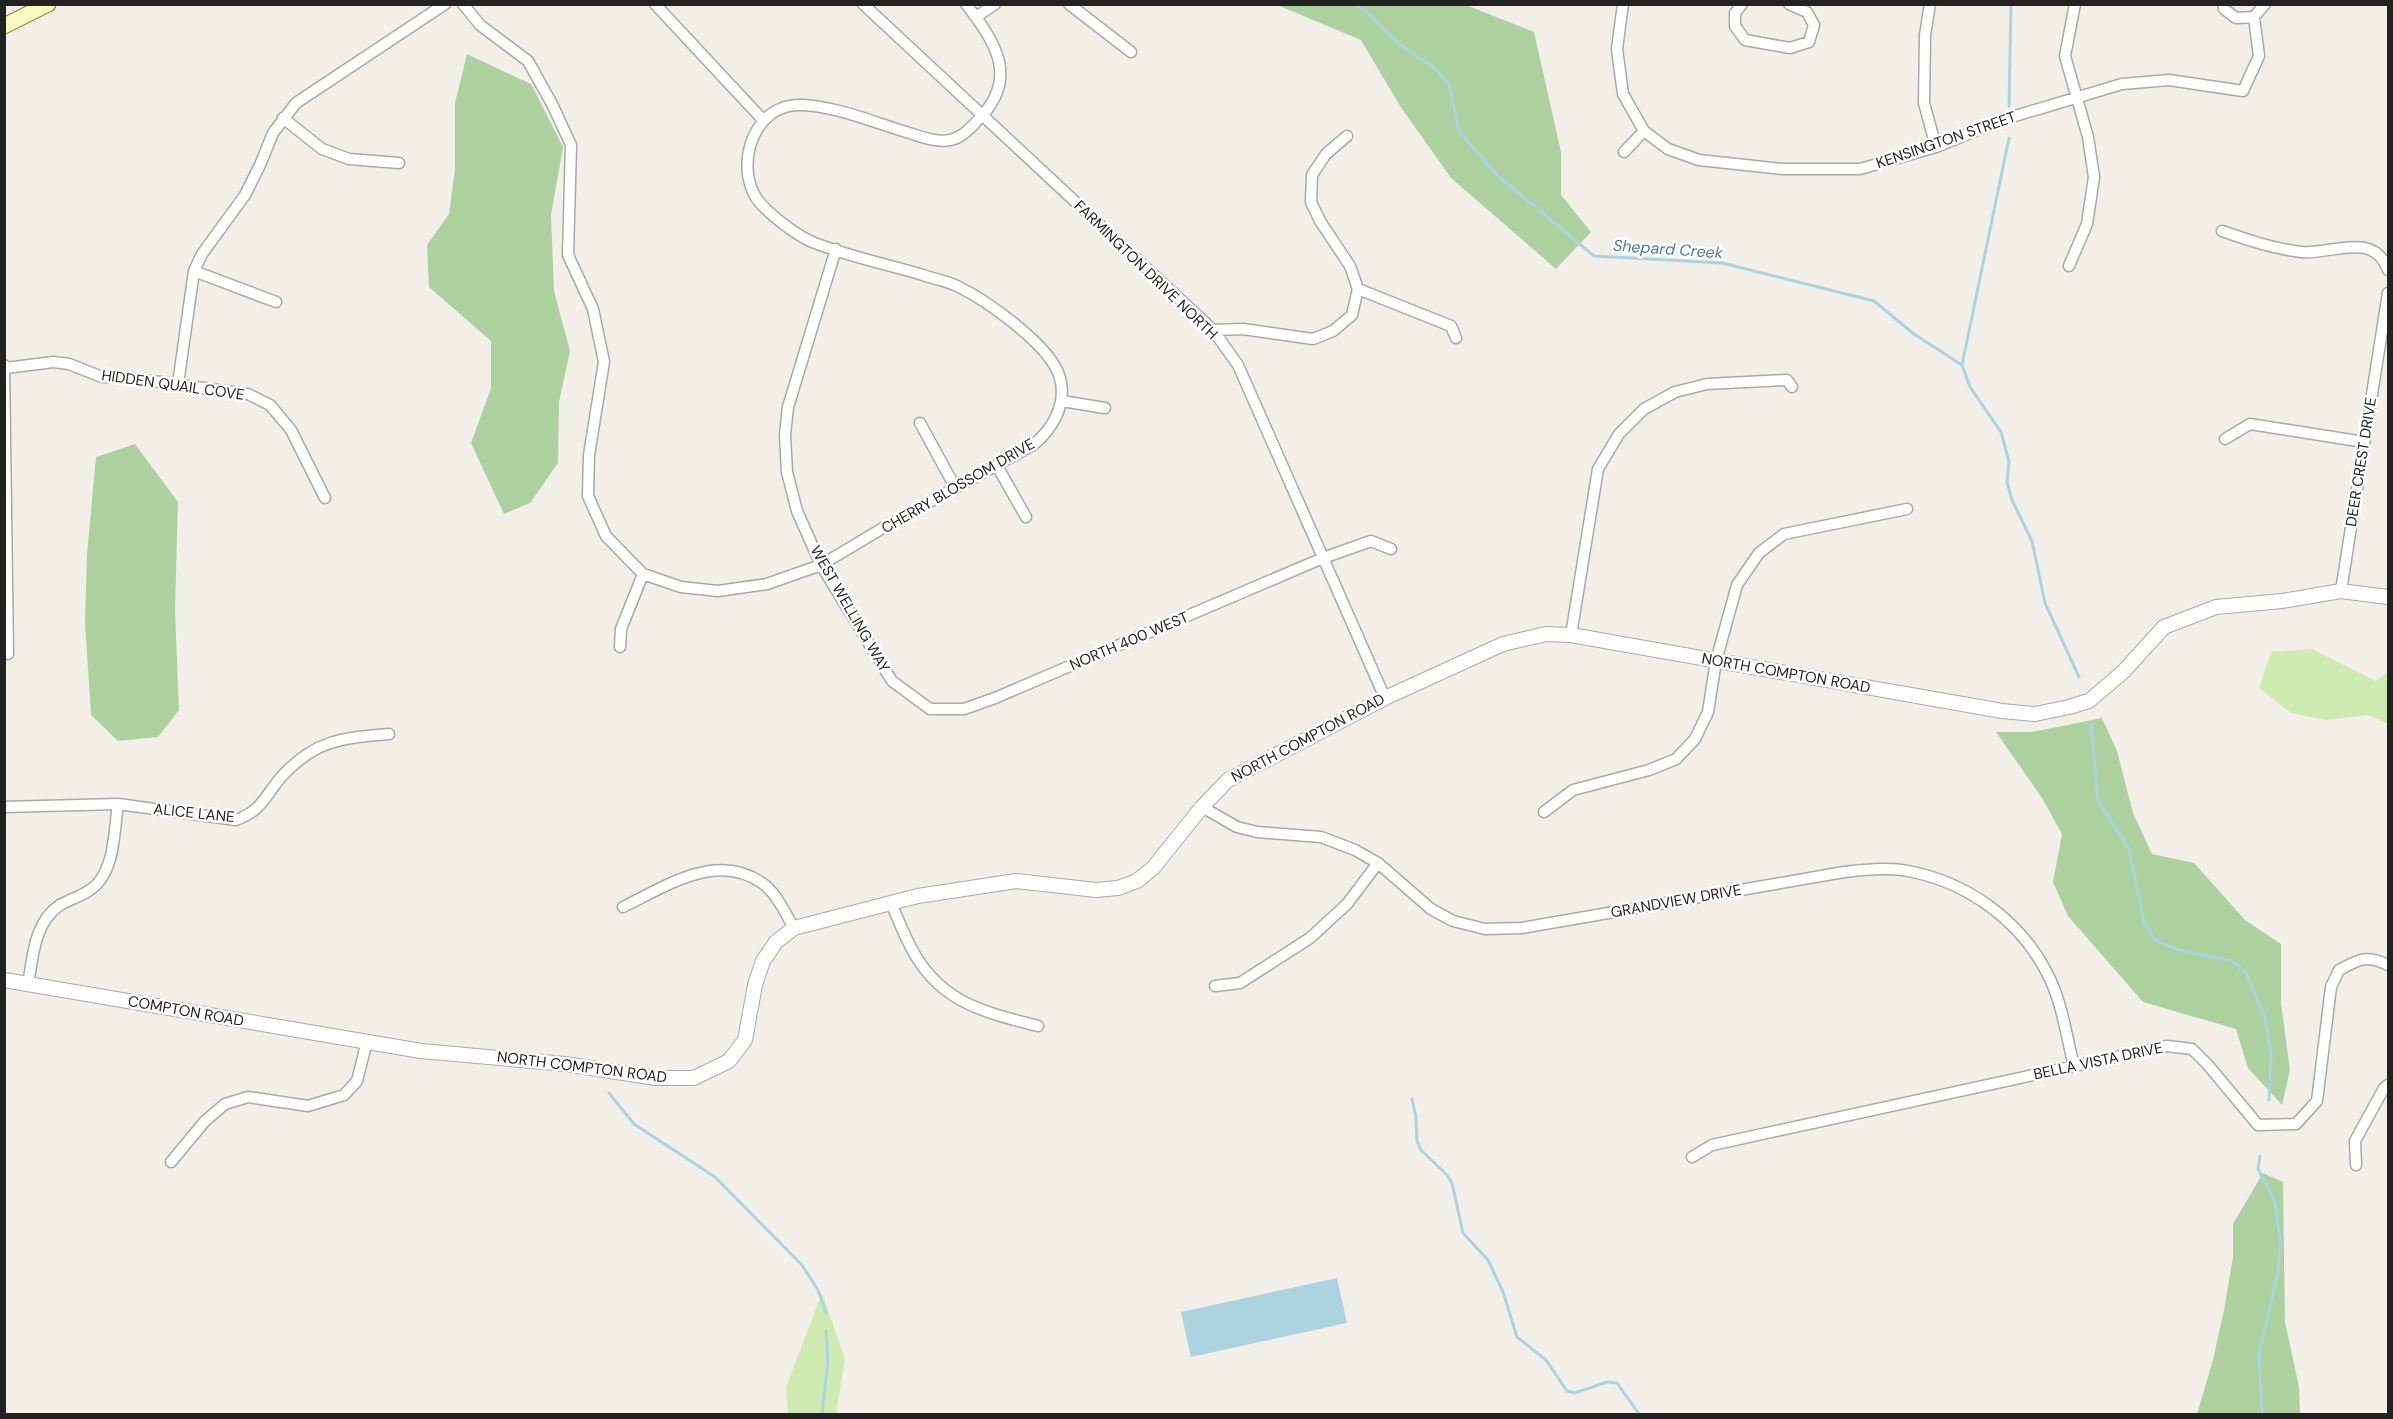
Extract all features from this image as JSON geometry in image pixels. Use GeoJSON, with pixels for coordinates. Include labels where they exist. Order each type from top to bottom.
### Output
{"type":"FeatureCollection","features":[{"type":"Feature","properties":{"kind":"main road"},"geometry":{"type":"LineString","coordinates":[[4,26],[48,4]]}},
{"type":"Feature","properties":{"kind":"street"},"geometry":{"type":"LineString","coordinates":[[178,384],[194,272],[202,254],[245,195],[273,133],[283,118],[296,104],[445,4]]}},
{"type":"Feature","properties":{"kind":"street"},"geometry":{"type":"LineString","coordinates":[[463,4],[480,25],[528,62],[552,104],[571,145],[568,255],[593,309],[604,362],[590,455],[588,496],[606,536],[643,574],[621,629],[620,647]]}},
{"type":"Feature","properties":{"kind":"street"},"geometry":{"type":"LineString","coordinates":[[655,4],[763,120]]}},
{"type":"Feature","properties":{"kind":"street","name":"FARMINGTON DRIVE NORTH"},"geometry":{"type":"LineString","coordinates":[[863,4],[1213,330],[1238,365],[1385,698]]}},
{"type":"Feature","properties":{"kind":"street"},"geometry":{"type":"LineString","coordinates":[[966,4],[996,48],[1000,70],[999,92],[982,116],[963,135],[950,140],[929,139],[819,106],[798,105],[779,110],[763,120],[750,143],[747,175],[757,199],[777,219],[809,240],[955,285],[983,301],[1011,321],[1050,359],[1060,377],[1062,401],[1105,408]]}},
{"type":"Feature","properties":{"kind":"street"},"geometry":{"type":"LineString","coordinates":[[976,17],[995,4]]}},
{"type":"Feature","properties":{"kind":"street"},"geometry":{"type":"LineString","coordinates":[[1070,4],[1131,52]]}},
{"type":"Feature","properties":{"kind":"street","name":"KENSINGTON STREET"},"geometry":{"type":"LineString","coordinates":[[1623,4],[1617,49],[1623,94],[1644,131],[1668,149],[1699,160],[1783,169],[1860,169],[1936,147],[2005,118],[2122,84],[2169,80],[2243,90],[2259,56],[2254,17]]}},
{"type":"Feature","properties":{"kind":"street"},"geometry":{"type":"LineString","coordinates":[[1742,4],[1735,13],[1735,26],[1745,40],[1790,48],[1809,42],[1814,25],[1807,12],[1789,4]]}},
{"type":"Feature","properties":{"kind":"street"},"geometry":{"type":"LineString","coordinates":[[1930,4],[1924,35],[1924,103],[1936,147]]}},
{"type":"Feature","properties":{"kind":"street"},"geometry":{"type":"LineString","coordinates":[[2069,266],[2087,224],[2094,177],[2088,137],[2065,56],[2075,4]]}},
{"type":"Feature","properties":{"kind":"street"},"geometry":{"type":"LineString","coordinates":[[2223,4],[2224,9],[2236,18],[2254,17],[2265,4]]}},
{"type":"Feature","properties":{"kind":"street"},"geometry":{"type":"LineString","coordinates":[[283,118],[322,149],[331,153],[349,159],[399,163]]}},
{"type":"Feature","properties":{"kind":"street"},"geometry":{"type":"LineString","coordinates":[[1624,152],[1644,131]]}},
{"type":"Feature","properties":{"kind":"street"},"geometry":{"type":"LineString","coordinates":[[1213,330],[1243,329],[1313,339],[1333,331],[1352,315],[1358,289],[1350,266],[1320,221],[1311,202],[1312,175],[1326,154],[1347,136]]}},
{"type":"Feature","properties":{"kind":"street"},"geometry":{"type":"LineString","coordinates":[[2222,231],[2272,248],[2305,253],[2354,246],[2372,250],[2386,262],[2388,270]]}},
{"type":"Feature","properties":{"kind":"street","name":"WEST WELLING WAY"},"geometry":{"type":"LineString","coordinates":[[836,249],[788,406],[785,435],[787,472],[797,511],[821,565],[892,681],[930,709]]}},
{"type":"Feature","properties":{"kind":"street"},"geometry":{"type":"LineString","coordinates":[[194,272],[276,302]]}},
{"type":"Feature","properties":{"kind":"street"},"geometry":{"type":"LineString","coordinates":[[1358,289],[1451,326],[1456,338]]}},
{"type":"Feature","properties":{"kind":"street","name":"DEER CREST DRIVE"},"geometry":{"type":"LineString","coordinates":[[2340,591],[2388,296]]}},
{"type":"Feature","properties":{"kind":"street","name":"HIDDEN QUAIL COVE"},"geometry":{"type":"LineString","coordinates":[[5,367],[52,362],[69,364],[102,377],[178,384],[248,394],[270,405],[291,430],[325,498]]}},
{"type":"Feature","properties":{"kind":"street"},"geometry":{"type":"LineString","coordinates":[[5,367],[8,654]]}},
{"type":"Feature","properties":{"kind":"street"},"geometry":{"type":"LineString","coordinates":[[1571,635],[1598,469],[1619,434],[1644,409],[1675,392],[1707,384],[1758,380],[1787,380],[1792,387]]}},
{"type":"Feature","properties":{"kind":"street","name":"CHERRY BLOSSOM DRIVE"},"geometry":{"type":"LineString","coordinates":[[643,574],[681,587],[718,591],[767,584],[821,565],[997,466],[1042,437],[1055,419],[1062,401]]}},
{"type":"Feature","properties":{"kind":"street"},"geometry":{"type":"LineString","coordinates":[[920,423],[956,487]]}},
{"type":"Feature","properties":{"kind":"street"},"geometry":{"type":"LineString","coordinates":[[2225,439],[2250,424],[2364,442]]}},
{"type":"Feature","properties":{"kind":"street"},"geometry":{"type":"LineString","coordinates":[[997,466],[1026,517]]}},
{"type":"Feature","properties":{"kind":"street"},"geometry":{"type":"LineString","coordinates":[[1544,812],[1573,790],[1649,770],[1676,759],[1695,739],[1708,712],[1716,661],[1737,585],[1759,553],[1784,534],[1908,509]]}},
{"type":"Feature","properties":{"kind":"street","name":"NORTH 400 WEST"},"geometry":{"type":"LineString","coordinates":[[930,709],[964,709],[995,699],[1323,558],[1371,541],[1391,549]]}},
{"type":"Feature","properties":{"kind":"street","name":"NORTH COMPTON ROAD"},"geometry":{"type":"LineString","coordinates":[[367,1041],[421,1051],[565,1064],[656,1078],[694,1078],[729,1060],[745,1040],[755,985],[763,961],[776,942],[794,928],[918,896],[1016,881],[1096,890],[1118,888],[1137,881],[1153,868],[1202,807],[1228,780],[1385,698],[1503,644],[1546,634],[1571,635],[2002,711],[2035,714],[2069,708],[2089,701],[2123,672],[2164,627],[2216,607],[2282,601],[2340,591],[2388,597]]}},
{"type":"Feature","properties":{"kind":"street","name":"ALICE LANE"},"geometry":{"type":"LineString","coordinates":[[4,807],[118,804],[236,820],[252,814],[284,774],[305,755],[342,738],[389,734]]}},
{"type":"Feature","properties":{"kind":"street"},"geometry":{"type":"LineString","coordinates":[[28,984],[36,938],[46,918],[60,905],[97,885],[106,871],[118,804]]}},
{"type":"Feature","properties":{"kind":"street","name":"GRANDVIEW DRIVE"},"geometry":{"type":"LineString","coordinates":[[1202,807],[1237,827],[1257,832],[1321,837],[1355,850],[1378,863],[1431,909],[1453,921],[1485,929],[1522,928],[1844,872],[1879,869],[1907,870],[1937,878],[1966,891],[1993,908],[2033,950],[2048,975],[2060,1007],[2074,1066]]}},
{"type":"Feature","properties":{"kind":"street"},"geometry":{"type":"LineString","coordinates":[[1215,986],[1240,983],[1310,938],[1347,904],[1378,863]]}},
{"type":"Feature","properties":{"kind":"street"},"geometry":{"type":"LineString","coordinates":[[623,907],[690,874],[720,869],[743,874],[763,883],[779,903],[794,928]]}},
{"type":"Feature","properties":{"kind":"street"},"geometry":{"type":"LineString","coordinates":[[891,903],[916,958],[936,983],[960,1002],[988,1013],[1038,1026]]}},
{"type":"Feature","properties":{"kind":"street","name":"BELLA VISTA DRIVE"},"geometry":{"type":"LineString","coordinates":[[1692,1157],[1712,1145],[2167,1046],[2192,1049],[2215,1072],[2258,1125],[2296,1124],[2317,1101],[2331,987],[2338,970],[2361,958],[2379,960],[2388,965]]}},
{"type":"Feature","properties":{"kind":"street","name":"COMPTON ROAD"},"geometry":{"type":"LineString","coordinates":[[4,980],[367,1041]]}},
{"type":"Feature","properties":{"kind":"street"},"geometry":{"type":"LineString","coordinates":[[171,1162],[206,1121],[225,1104],[248,1097],[308,1106],[344,1095],[357,1081],[367,1041]]}},
{"type":"Feature","properties":{"kind":"street"},"geometry":{"type":"LineString","coordinates":[[2356,1165],[2355,1141],[2384,1088],[2388,1085]]}},
{"type":"Feature","properties":{"kind":"green space"},"geometry":{"type":"Polygon","coordinates":[[[1277,5],[1466,5],[1534,32],[1561,152],[1561,195],[1591,232],[1556,269],[1451,178],[1400,106],[1361,40],[1277,5]]]}},
{"type":"Feature","properties":{"kind":"green space"},"geometry":{"type":"Polygon","coordinates":[[[467,54],[531,84],[563,147],[551,215],[554,291],[570,351],[559,402],[558,463],[530,503],[504,514],[471,443],[491,388],[491,341],[429,287],[427,245],[449,214],[455,169],[455,103],[467,54]]]}},
{"type":"Feature","properties":{"kind":"green space"},"geometry":{"type":"Polygon","coordinates":[[[135,444],[178,502],[175,611],[179,710],[158,737],[118,741],[91,715],[85,623],[87,554],[96,457],[135,444]]]}},
{"type":"Feature","properties":{"kind":"green space"},"geometry":{"type":"Polygon","coordinates":[[[2312,649],[2376,681],[2388,672],[2388,724],[2368,715],[2326,720],[2291,713],[2259,688],[2271,652],[2312,649]]]}},
{"type":"Feature","properties":{"kind":"green space"},"geometry":{"type":"Polygon","coordinates":[[[2102,718],[2117,751],[2133,813],[2152,854],[2194,863],[2245,920],[2281,944],[2281,1003],[2290,1070],[2282,1105],[2248,1068],[2236,1029],[2143,1002],[2068,916],[2053,882],[2062,834],[2042,798],[1996,732],[2032,732],[2102,718]]]}},
{"type":"Feature","properties":{"kind":"green space"},"geometry":{"type":"Polygon","coordinates":[[[2263,1173],[2283,1182],[2285,1322],[2299,1387],[2300,1414],[2197,1414],[2213,1360],[2224,1310],[2233,1257],[2233,1224],[2263,1173]]]}},
{"type":"Feature","properties":{"kind":"green space"},"geometry":{"type":"Polygon","coordinates":[[[822,1293],[845,1359],[836,1414],[788,1414],[786,1387],[822,1293]]]}},
{"type":"Feature","properties":{"kind":"water"},"geometry":{"type":"Polygon","coordinates":[[[1337,1278],[1347,1323],[1191,1357],[1181,1312],[1337,1278]]]}},
{"type":"Feature","properties":{"kind":"waterway","name":"Shepard Creek"},"geometry":{"type":"LineString","coordinates":[[1355,4],[1366,11],[1403,47],[1432,66],[1449,84],[1459,131],[1497,175],[1594,256],[1722,263],[1874,301],[1914,334],[1962,365]]}},
{"type":"Feature","properties":{"kind":"waterway","name":"Shepard Creek"},"geometry":{"type":"LineString","coordinates":[[2009,106],[2011,4]]}},
{"type":"Feature","properties":{"kind":"waterway","name":"Shepard Creek"},"geometry":{"type":"LineString","coordinates":[[2009,138],[1962,365],[1970,387],[2001,432],[2009,462],[2007,482],[2012,500],[2032,541],[2045,603],[2079,677]]}},
{"type":"Feature","properties":{"kind":"waterway","name":"Shepard Creek"},"geometry":{"type":"LineString","coordinates":[[2091,724],[2098,801],[2129,849],[2144,922],[2155,940],[2178,950],[2232,961],[2246,973],[2265,1017],[2271,1055],[2269,1100]]}},
{"type":"Feature","properties":{"kind":"waterway"},"geometry":{"type":"LineString","coordinates":[[609,1093],[634,1124],[715,1177],[802,1265],[818,1290],[826,1313]]}},
{"type":"Feature","properties":{"kind":"waterway"},"geometry":{"type":"LineString","coordinates":[[1412,1099],[1416,1117],[1417,1141],[1421,1150],[1447,1175],[1452,1183],[1463,1233],[1488,1260],[1503,1292],[1517,1337],[1546,1360],[1567,1391],[1575,1393],[1607,1382],[1617,1383],[1639,1414]]}},
{"type":"Feature","properties":{"kind":"waterway","name":"Shepard Creek"},"geometry":{"type":"LineString","coordinates":[[2260,1156],[2258,1169],[2275,1201],[2280,1238],[2278,1273],[2259,1354],[2262,1414]]}},
{"type":"Feature","properties":{"kind":"waterway"},"geometry":{"type":"LineString","coordinates":[[822,1414],[828,1360],[826,1331]]}}]}
